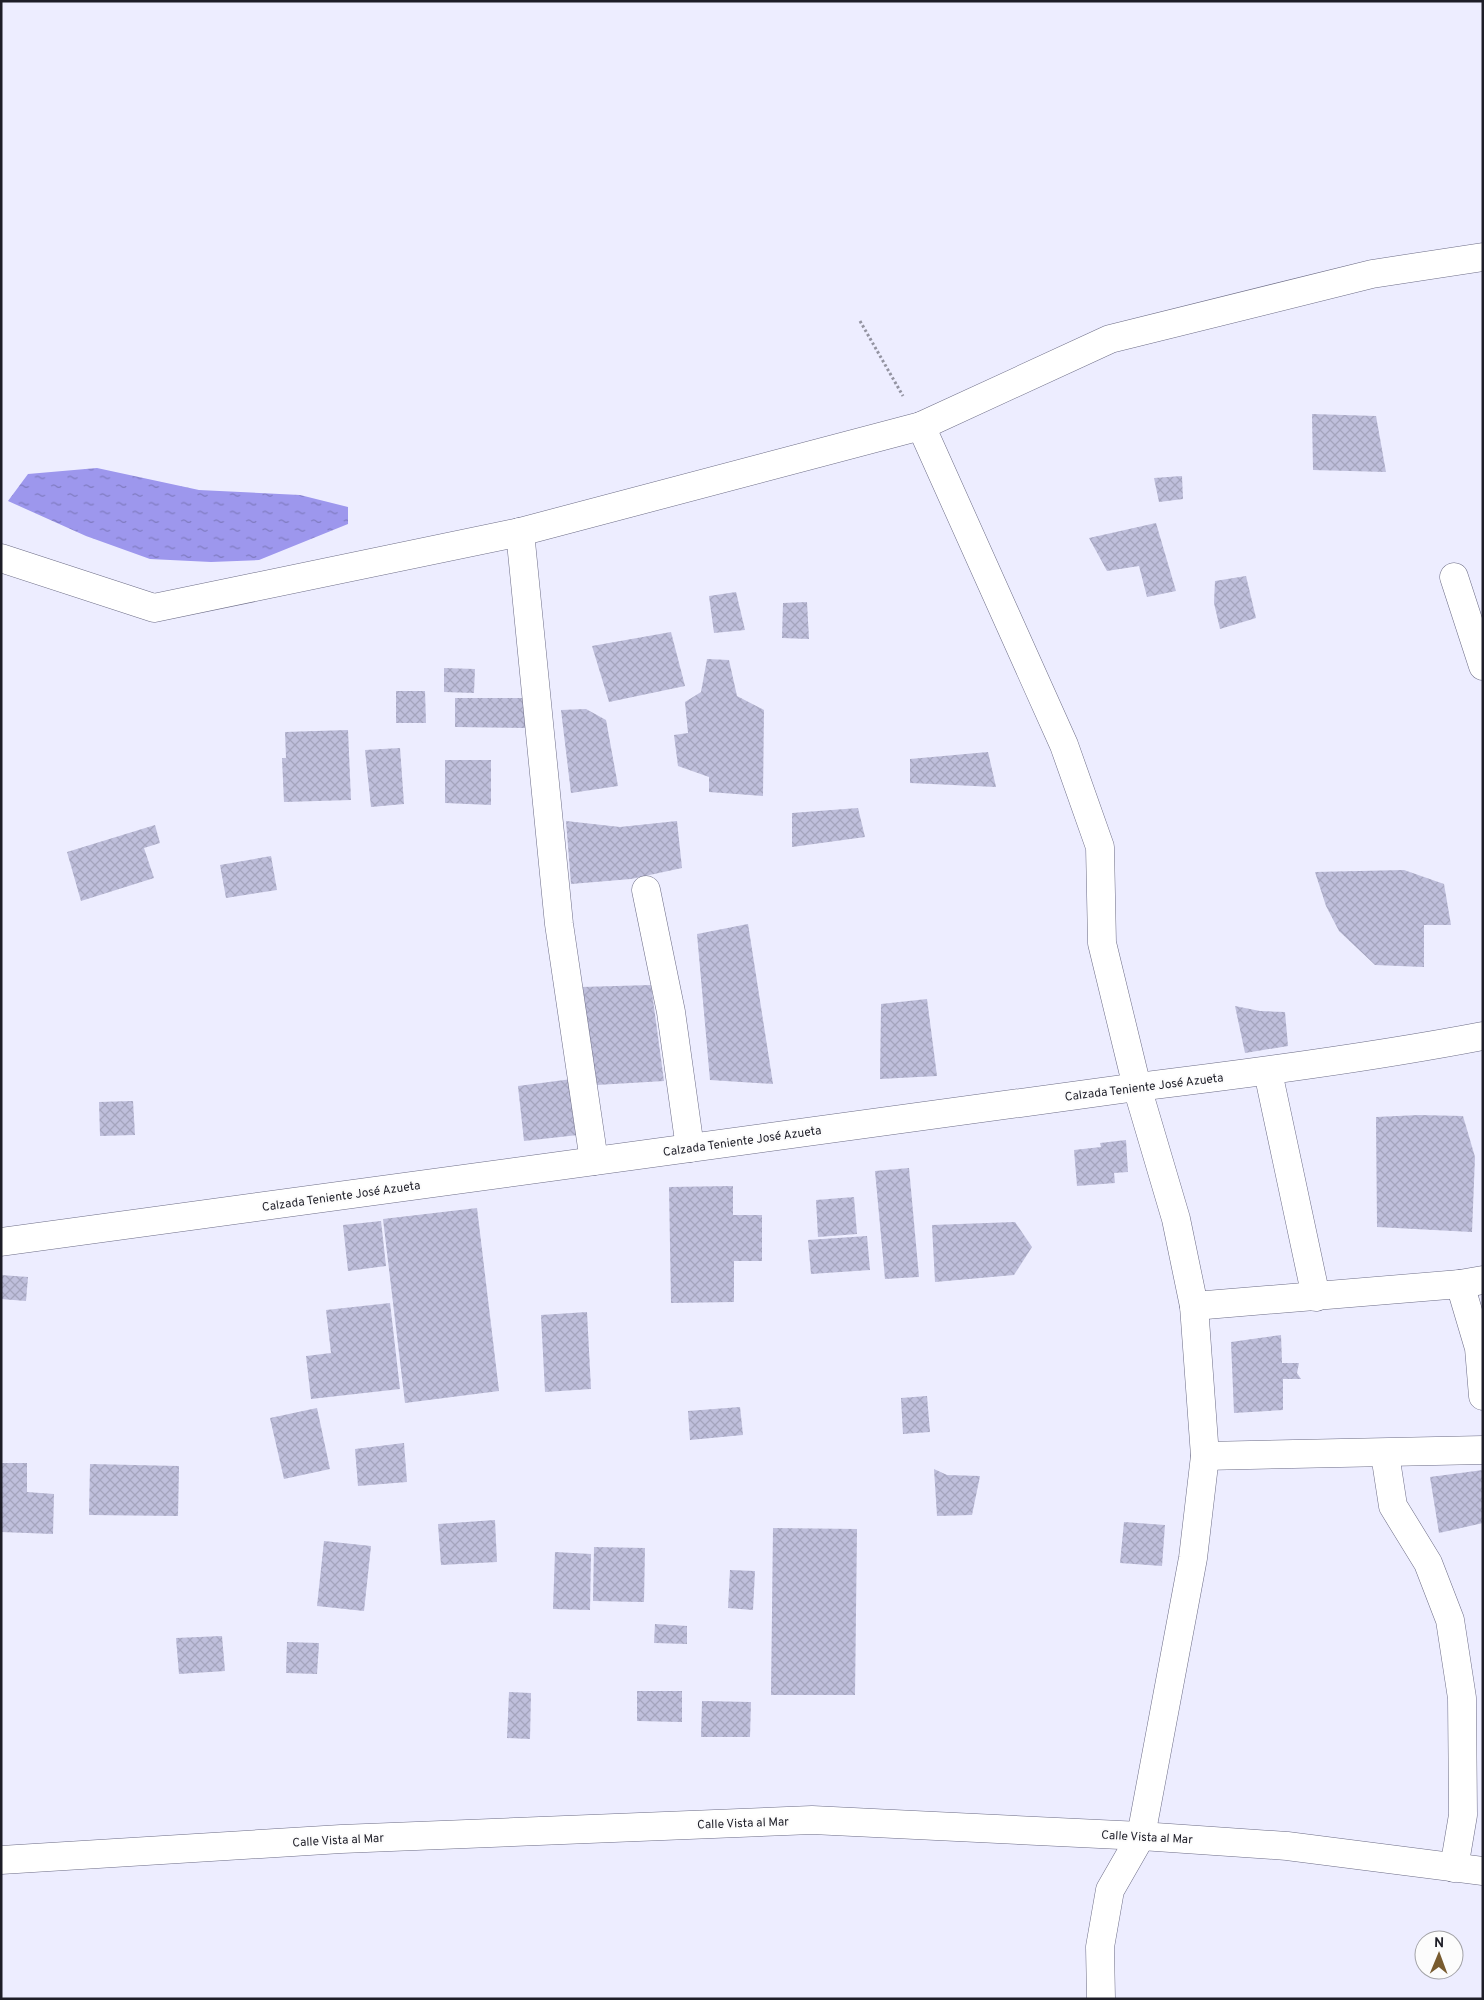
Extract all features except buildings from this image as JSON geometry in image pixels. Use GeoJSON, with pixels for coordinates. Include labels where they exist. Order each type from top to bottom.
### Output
{"type":"FeatureCollection","features":[{"type":"Feature","properties":{"kind":"street"},"geometry":{"type":"LineString","coordinates":[[1,558],[154,608],[520,532],[921,426],[1110,339],[1372,274],[1483,257]]}},
{"type":"Feature","properties":{"kind":"street"},"geometry":{"type":"LineString","coordinates":[[921,426],[1064,745],[1100,847],[1102,943],[1136,1087],[1176,1219],[1194,1306],[1205,1456],[1193,1558],[1141,1836],[1110,1890],[1100,1947],[1101,1999]]}},
{"type":"Feature","properties":{"kind":"street"},"geometry":{"type":"LineString","coordinates":[[520,532],[559,924],[594,1161]]}},
{"type":"Feature","properties":{"kind":"street"},"geometry":{"type":"LineString","coordinates":[[1454,576],[1483,666]]}},
{"type":"Feature","properties":{"kind":"street"},"geometry":{"type":"LineString","coordinates":[[646,890],[671,1012],[690,1148]]}},
{"type":"Feature","properties":{"kind":"street","name":"Calzada Teniente José Azueta"},"geometry":{"type":"LineString","coordinates":[[1,1242],[1136,1087],[1268,1072],[1483,1036]]}},
{"type":"Feature","properties":{"kind":"street"},"geometry":{"type":"LineString","coordinates":[[1268,1072],[1316,1297]]}},
{"type":"Feature","properties":{"kind":"street"},"geometry":{"type":"LineString","coordinates":[[1194,1306],[1316,1297],[1472,1282],[1483,1396]]}},
{"type":"Feature","properties":{"kind":"street"},"geometry":{"type":"LineString","coordinates":[[1205,1456],[1385,1454],[1483,1450]]}},
{"type":"Feature","properties":{"kind":"street"},"geometry":{"type":"LineString","coordinates":[[1385,1454],[1393,1506],[1428,1563],[1450,1620],[1462,1698],[1462,1816],[1454,1868]]}},
{"type":"Feature","properties":{"kind":"street","name":"Calle Vista al Mar"},"geometry":{"type":"LineString","coordinates":[[1,1860],[341,1839],[812,1820],[1141,1836],[1287,1846],[1483,1872]]}},
{"type":"Feature","properties":{"kind":"path"},"geometry":{"type":"LineString","coordinates":[[860,321],[921,426]]}},
{"type":"Feature","properties":{"kind":"water"},"geometry":{"type":"Polygon","coordinates":[[[97,468],[199,490],[300,495],[348,507],[348,524],[259,560],[211,562],[150,559],[86,536],[8,501],[28,474],[97,468]]]}}]}
